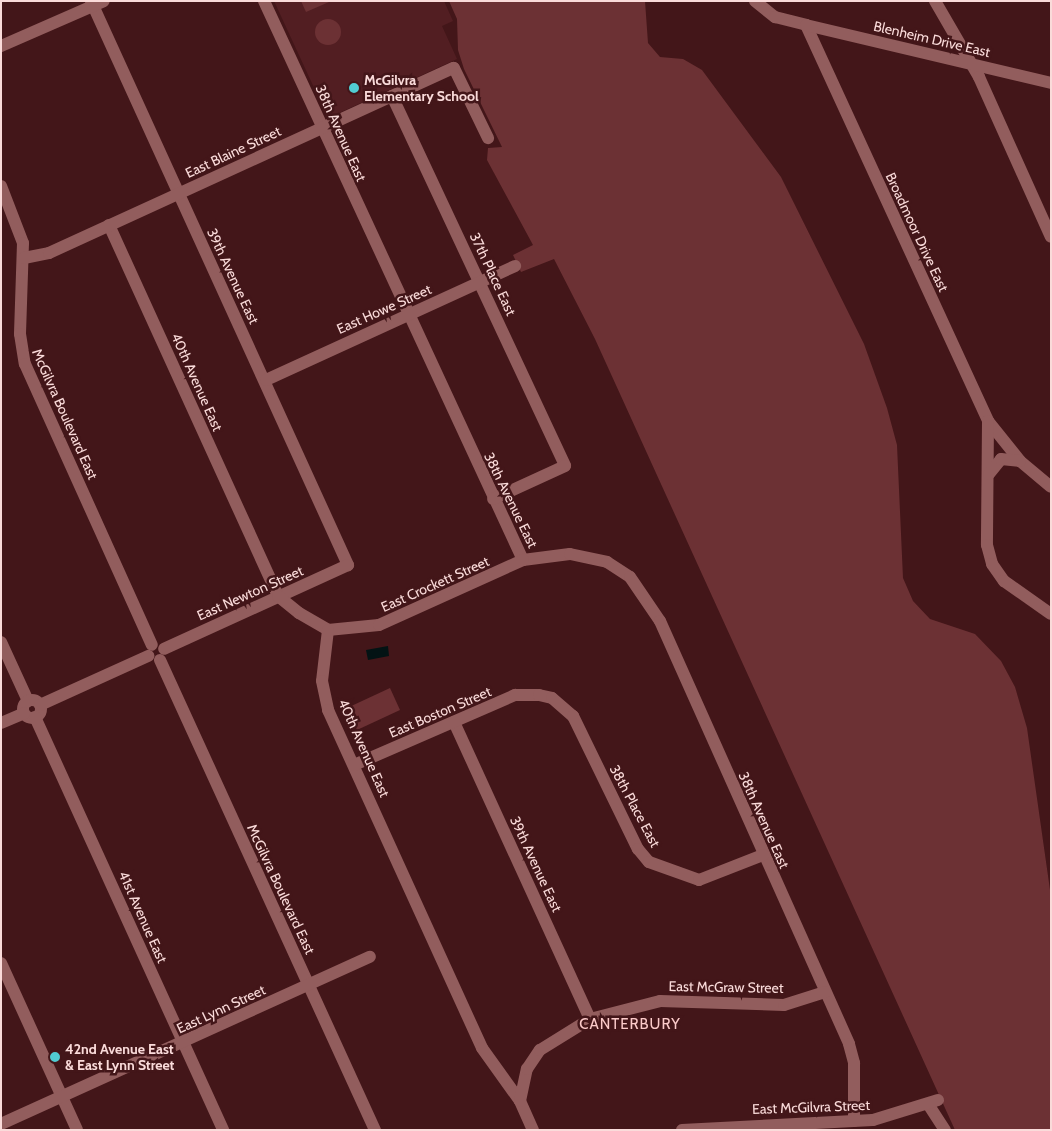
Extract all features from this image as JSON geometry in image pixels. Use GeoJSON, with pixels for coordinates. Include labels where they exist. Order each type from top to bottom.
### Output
{"type":"FeatureCollection","features":[{"type":"Feature","properties":{"kind":"street","name":"38th Avenue East"},"geometry":{"type":"LineString","coordinates":[[264,1],[406,316],[523,560],[563,554],[595,558],[617,567],[638,586],[660,621],[825,992],[854,1063],[854,1122]]}},
{"type":"Feature","properties":{"kind":"street"},"geometry":{"type":"LineString","coordinates":[[755,1],[775,17],[806,25]]}},
{"type":"Feature","properties":{"kind":"street"},"geometry":{"type":"LineString","coordinates":[[935,1],[970,63],[1051,237]]}},
{"type":"Feature","properties":{"kind":"street"},"geometry":{"type":"LineString","coordinates":[[1,46],[96,3]]}},
{"type":"Feature","properties":{"kind":"street","name":"39th Avenue East"},"geometry":{"type":"LineString","coordinates":[[96,3],[177,194],[266,380],[348,565]]}},
{"type":"Feature","properties":{"kind":"street","name":"Blenheim Drive East"},"geometry":{"type":"LineString","coordinates":[[806,25],[1051,83]]}},
{"type":"Feature","properties":{"kind":"street","name":"Broadmoor Drive East"},"geometry":{"type":"LineString","coordinates":[[806,25],[988,421],[1020,461],[1051,487]]}},
{"type":"Feature","properties":{"kind":"street","name":"East Blaine Street"},"geometry":{"type":"LineString","coordinates":[[24,258],[49,253],[454,68],[488,138]]}},
{"type":"Feature","properties":{"kind":"street","name":"37th Place East"},"geometry":{"type":"LineString","coordinates":[[392,96],[565,466],[493,500]]}},
{"type":"Feature","properties":{"kind":"street","name":"McGilvra Boulevard East"},"geometry":{"type":"LineString","coordinates":[[1,186],[19,224],[24,258],[20,334],[25,364],[374,1130]]}},
{"type":"Feature","properties":{"kind":"street","name":"40th Avenue East"},"geometry":{"type":"LineString","coordinates":[[110,225],[278,596]]}},
{"type":"Feature","properties":{"kind":"street","name":"East Howe Street"},"geometry":{"type":"LineString","coordinates":[[266,380],[515,266]]}},
{"type":"Feature","properties":{"kind":"street"},"geometry":{"type":"LineString","coordinates":[[988,421],[987,544],[992,564],[1004,581],[1051,614]]}},
{"type":"Feature","properties":{"kind":"street"},"geometry":{"type":"LineString","coordinates":[[988,477],[1000,459],[1020,461]]}},
{"type":"Feature","properties":{"kind":"street","name":"East Crockett Street"},"geometry":{"type":"LineString","coordinates":[[328,630],[396,619],[523,560]]}},
{"type":"Feature","properties":{"kind":"street","name":"East Newton Street"},"geometry":{"type":"LineString","coordinates":[[1,724],[348,565]]}},
{"type":"Feature","properties":{"kind":"street"},"geometry":{"type":"LineString","coordinates":[[278,596],[328,630]]}},
{"type":"Feature","properties":{"kind":"street","name":"40th Avenue East"},"geometry":{"type":"LineString","coordinates":[[328,630],[323,653],[325,695],[354,765],[482,1048],[520,1101],[533,1130]]}},
{"type":"Feature","properties":{"kind":"street","name":"41st Avenue East"},"geometry":{"type":"LineString","coordinates":[[1,642],[223,1130]]}},
{"type":"Feature","properties":{"kind":"street","name":"East Boston Street"},"geometry":{"type":"LineString","coordinates":[[354,765],[515,695],[539,695]]}},
{"type":"Feature","properties":{"kind":"street","name":"38th Place East"},"geometry":{"type":"LineString","coordinates":[[539,695],[552,698],[573,716],[638,849],[649,862],[698,880],[763,855]]}},
{"type":"Feature","properties":{"kind":"street","name":"39th Avenue East"},"geometry":{"type":"LineString","coordinates":[[454,722],[590,1019]]}},
{"type":"Feature","properties":{"kind":"street","name":"East Lynn Street"},"geometry":{"type":"LineString","coordinates":[[1,1124],[184,1043],[370,957]]}},
{"type":"Feature","properties":{"kind":"street"},"geometry":{"type":"LineString","coordinates":[[1,963],[77,1130]]}},
{"type":"Feature","properties":{"kind":"street","name":"East McGraw Street"},"geometry":{"type":"LineString","coordinates":[[520,1101],[527,1069],[540,1050],[590,1019],[660,1001],[784,1005],[825,992]]}},
{"type":"Feature","properties":{"kind":"street","name":"East McGilvra Street"},"geometry":{"type":"LineString","coordinates":[[682,1130],[854,1122],[891,1117],[933,1102],[945,1130]]}},
{"type":"Feature","properties":{"kind":"shaded area","name":"McGilvra Elementary School"},"geometry":{"type":"Polygon","coordinates":[[[274,1],[444,1],[453,21],[442,26],[457,59],[328,118],[274,1]]]}},
{"type":"Feature","properties":{"kind":"shaded area"},"geometry":{"type":"Polygon","coordinates":[[[301,1],[328,1],[329,2],[306,12],[301,1]]]}},
{"type":"Feature","properties":{"kind":"shaded area"},"geometry":{"type":"Polygon","coordinates":[[[449,1],[645,1],[648,43],[660,57],[683,59],[702,70],[781,177],[864,344],[887,408],[897,445],[903,578],[913,601],[930,619],[975,634],[1001,661],[1015,687],[1027,728],[1051,897],[1051,1130],[955,1130],[595,339],[554,259],[521,272],[513,255],[533,245],[487,160],[488,148],[502,147],[464,69],[458,50],[457,19],[449,1]]]}},
{"type":"Feature","properties":{"kind":"shaded area"},"geometry":{"type":"Polygon","coordinates":[[[328,19],[337,23],[341,32],[337,41],[328,45],[319,41],[315,32],[319,23],[328,19]]]}},
{"type":"Feature","properties":{"kind":"shaded area"},"geometry":{"type":"Polygon","coordinates":[[[388,646],[389,656],[368,660],[366,650],[388,646]]]}},
{"type":"Feature","properties":{"kind":"shaded area"},"geometry":{"type":"Polygon","coordinates":[[[390,688],[400,710],[357,730],[347,708],[390,688]]]}},
{"type":"Feature","properties":{"kind":"place","name":"McGilvra Elementary School"},"geometry":{"type":"Point","coordinates":[354,88]}},
{"type":"Feature","properties":{"kind":"place","name":"42nd Avenue East & East Lynn Street"},"geometry":{"type":"Point","coordinates":[55,1057]}},
{"type":"Feature","properties":{"kind":"district","name":"CANTERBURY"},"geometry":{"type":"Point","coordinates":[630,1025]}}]}
